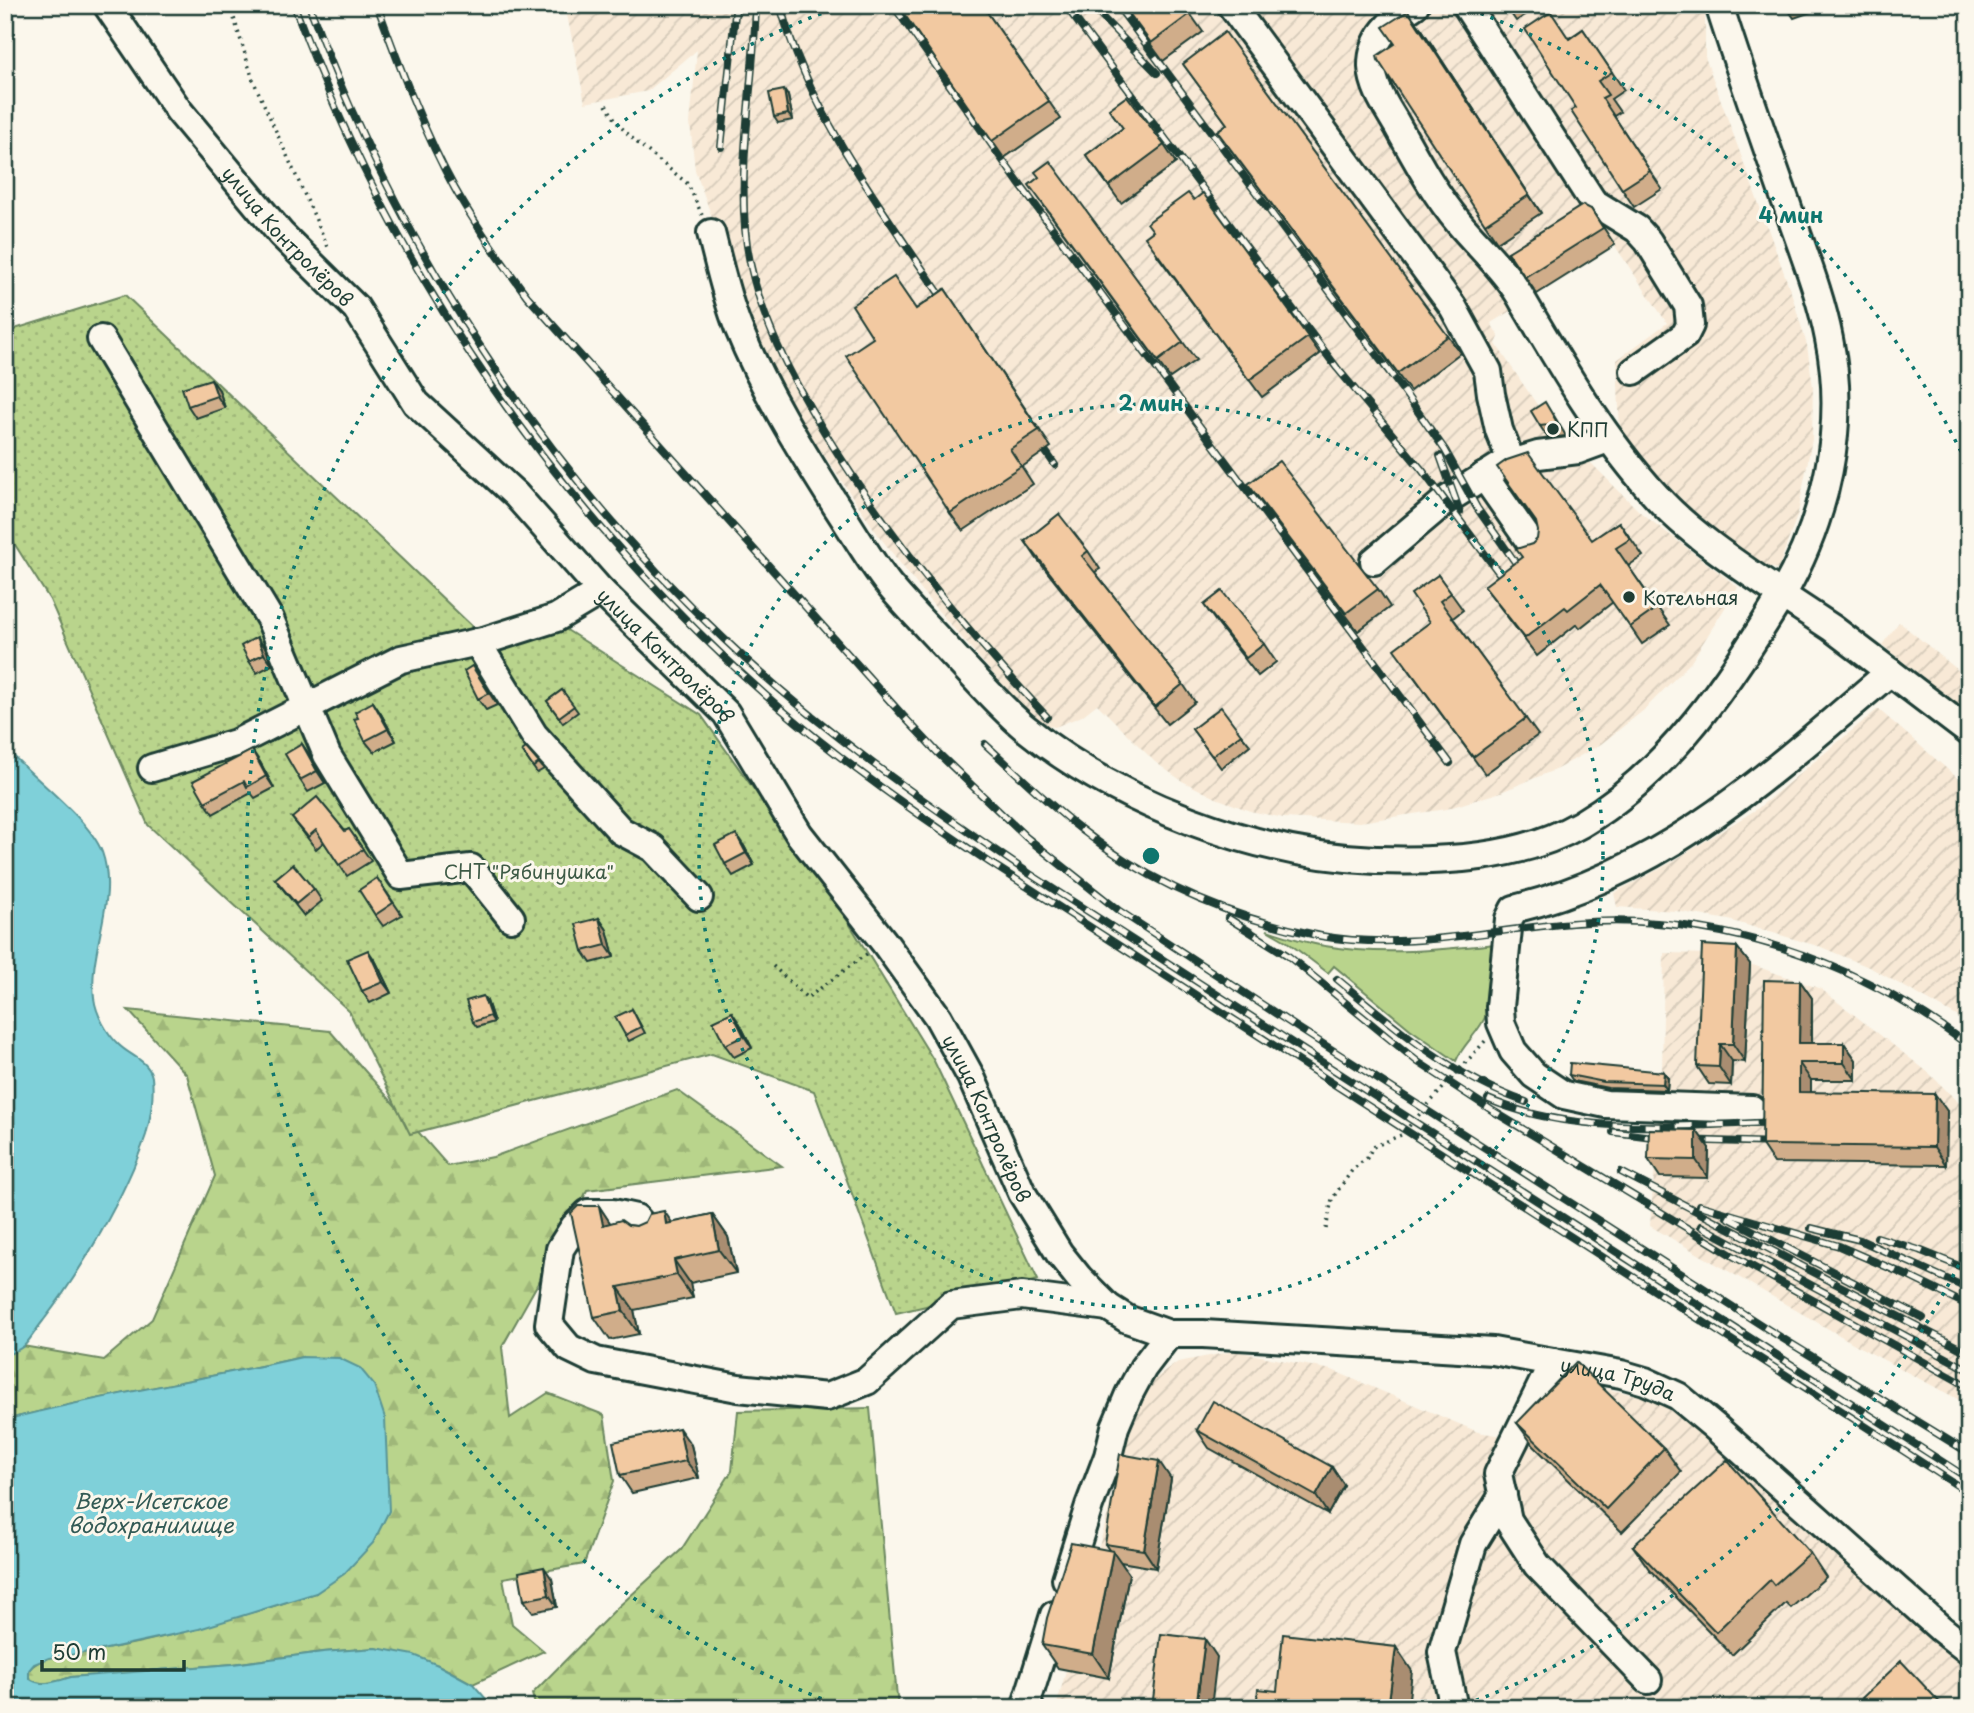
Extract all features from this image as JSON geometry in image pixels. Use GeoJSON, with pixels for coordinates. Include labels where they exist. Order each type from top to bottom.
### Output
{"type":"FeatureCollection","features":[{"type":"Feature","properties":{"kind":"street","name":"улица Контролёров"},"geometry":{"type":"LineString","coordinates":[[107,5],[196,132],[281,234],[356,308],[416,403],[516,495],[601,591],[726,713],[799,834],[914,982],[956,1048],[1022,1193],[1059,1253],[1108,1307],[1127,1319],[1169,1334]]}},
{"type":"Feature","properties":{"kind":"street"},"geometry":{"type":"LineString","coordinates":[[1231,5],[1453,307],[1488,371],[1499,430],[1512,463]]}},
{"type":"Feature","properties":{"kind":"street"},"geometry":{"type":"LineString","coordinates":[[1415,5],[1394,19],[1379,37],[1373,56],[1374,80],[1379,94],[1430,183],[1458,222],[1508,258],[1521,298],[1608,439],[1660,500],[1737,564],[1808,611],[1969,732]]}},
{"type":"Feature","properties":{"kind":"street"},"geometry":{"type":"LineString","coordinates":[[1466,5],[1582,209],[1637,229],[1648,241],[1688,306],[1690,325],[1685,335],[1634,371]]}},
{"type":"Feature","properties":{"kind":"street"},"geometry":{"type":"LineString","coordinates":[[711,233],[737,324],[768,392],[873,563],[911,610],[1007,712],[1052,748],[1126,792],[1203,825],[1271,846],[1328,855],[1399,860],[1479,855],[1521,848],[1553,837],[1607,806],[1669,752],[1700,718],[1726,685],[1782,595],[1809,544],[1825,487],[1836,419],[1836,382],[1829,340],[1821,304],[1718,5]]}},
{"type":"Feature","properties":{"kind":"street"},"geometry":{"type":"LineString","coordinates":[[101,339],[270,619],[327,755],[401,876],[471,868],[511,918]]}},
{"type":"Feature","properties":{"kind":"street"},"geometry":{"type":"LineString","coordinates":[[1374,561],[1445,501],[1484,476],[1538,455],[1578,450],[1608,439]]}},
{"type":"Feature","properties":{"kind":"street"},"geometry":{"type":"LineString","coordinates":[[1484,476],[1535,549]]}},
{"type":"Feature","properties":{"kind":"street"},"geometry":{"type":"LineString","coordinates":[[152,768],[236,744],[401,659],[477,642],[556,618],[601,591]]}},
{"type":"Feature","properties":{"kind":"street"},"geometry":{"type":"LineString","coordinates":[[477,642],[534,735],[621,831],[653,848],[699,897]]}},
{"type":"Feature","properties":{"kind":"street"},"geometry":{"type":"LineString","coordinates":[[1752,1109],[1606,1104],[1564,1095],[1534,1075],[1521,1063],[1501,1023],[1507,931],[1514,909],[1547,901],[1615,874],[1643,861],[1698,827],[1764,779],[1890,672]]}},
{"type":"Feature","properties":{"kind":"street"},"geometry":{"type":"LineString","coordinates":[[650,1234],[636,1217],[613,1213],[588,1213],[574,1227],[560,1249],[549,1324],[569,1348],[596,1361],[641,1370],[738,1388],[827,1397],[867,1381],[951,1305],[1021,1296],[1108,1307]]}},
{"type":"Feature","properties":{"kind":"street"},"geometry":{"type":"LineString","coordinates":[[1030,1708],[1027,1702],[1115,1427],[1143,1368],[1169,1334]]}},
{"type":"Feature","properties":{"kind":"street","name":"улица Труда"},"geometry":{"type":"LineString","coordinates":[[1169,1334],[1493,1351],[1621,1374],[1645,1381],[1678,1396],[1969,1651]]}},
{"type":"Feature","properties":{"kind":"street"},"geometry":{"type":"LineString","coordinates":[[1553,1362],[1498,1474],[1508,1520],[1537,1565],[1648,1680]]}},
{"type":"Feature","properties":{"kind":"street"},"geometry":{"type":"LineString","coordinates":[[1454,1708],[1442,1652],[1472,1544],[1503,1495]]}},
{"type":"Feature","properties":{"kind":"path"},"geometry":{"type":"LineString","coordinates":[[230,5],[253,80],[330,252]]}},
{"type":"Feature","properties":{"kind":"path"},"geometry":{"type":"LineString","coordinates":[[606,105],[619,125],[635,141],[688,184],[711,233]]}},
{"type":"Feature","properties":{"kind":"path"},"geometry":{"type":"LineString","coordinates":[[773,966],[807,998],[884,942]]}},
{"type":"Feature","properties":{"kind":"path"},"geometry":{"type":"LineString","coordinates":[[1326,1228],[1332,1199],[1353,1170],[1367,1158],[1373,1147],[1401,1135],[1501,1023]]}},
{"type":"Feature","properties":{"kind":"shaded area"},"geometry":{"type":"Polygon","coordinates":[[[565,5],[1705,5],[1705,57],[1791,292],[1807,345],[1813,387],[1812,439],[1798,513],[1778,569],[1761,565],[1719,541],[1620,433],[1617,360],[1667,323],[1615,246],[1491,323],[1499,337],[1496,344],[1546,418],[1553,414],[1578,450],[1640,512],[1738,587],[1691,662],[1644,710],[1601,744],[1557,769],[1501,792],[1446,809],[1360,822],[1284,818],[1250,811],[1216,798],[1182,781],[1155,762],[1097,704],[1082,716],[1055,727],[1036,723],[928,599],[879,536],[790,405],[759,345],[747,315],[723,221],[713,220],[695,170],[690,123],[697,50],[648,91],[585,103],[565,5]]]}},
{"type":"Feature","properties":{"kind":"shaded area"},"geometry":{"type":"Polygon","coordinates":[[[1899,622],[1969,679],[1969,710],[1965,710],[1882,645],[1899,622]]]}},
{"type":"Feature","properties":{"kind":"shaded area"},"geometry":{"type":"Polygon","coordinates":[[[1878,709],[1969,788],[1969,877],[1966,881],[1969,884],[1969,1023],[1871,968],[1821,947],[1729,920],[1676,911],[1617,907],[1614,893],[1667,865],[1757,809],[1878,709]]]}},
{"type":"Feature","properties":{"kind":"shaded area"},"geometry":{"type":"Polygon","coordinates":[[[1664,953],[1715,954],[1715,963],[1750,964],[1821,989],[1929,1073],[1969,1113],[1969,1405],[1865,1350],[1650,1226],[1662,1074],[1664,953]]]}},
{"type":"Feature","properties":{"kind":"shaded area"},"geometry":{"type":"Polygon","coordinates":[[[1235,1351],[1332,1370],[1478,1432],[1515,1438],[1533,1446],[1592,1386],[1655,1399],[1713,1441],[1969,1668],[1969,1708],[1056,1708],[1141,1389],[1178,1362],[1235,1351]]]}},
{"type":"Feature","properties":{"kind":"green space","name":"СНТ \"Рябинушка\""},"geometry":{"type":"Polygon","coordinates":[[[125,295],[497,650],[562,627],[701,715],[847,920],[934,1061],[1038,1280],[896,1313],[814,1091],[712,1054],[410,1134],[349,1011],[148,825],[50,600],[5,529],[5,332],[125,295]]]}},
{"type":"Feature","properties":{"kind":"green space"},"geometry":{"type":"Polygon","coordinates":[[[1267,930],[1318,945],[1368,951],[1432,950],[1495,944],[1486,1015],[1456,1061],[1410,1029],[1334,966],[1328,973],[1267,930]]]}},
{"type":"Feature","properties":{"kind":"green space"},"geometry":{"type":"Polygon","coordinates":[[[128,1010],[330,1031],[448,1166],[493,1157],[677,1090],[782,1166],[587,1190],[572,1223],[502,1347],[510,1418],[548,1393],[604,1415],[614,1481],[584,1564],[503,1578],[512,1624],[544,1651],[473,1684],[438,1665],[376,1648],[233,1664],[71,1677],[49,1683],[38,1683],[29,1678],[29,1670],[42,1660],[150,1640],[316,1593],[302,1357],[79,1402],[5,1420],[5,1356],[23,1346],[104,1360],[152,1319],[215,1176],[187,1075],[128,1010]]]}},
{"type":"Feature","properties":{"kind":"green space"},"geometry":{"type":"Polygon","coordinates":[[[870,1408],[898,1708],[536,1708],[532,1694],[617,1608],[681,1550],[732,1471],[738,1411],[870,1408]]]}},
{"type":"Feature","properties":{"kind":"water"},"geometry":{"type":"Polygon","coordinates":[[[5,747],[85,825],[102,852],[107,888],[93,980],[95,1004],[110,1035],[150,1071],[153,1091],[146,1135],[127,1182],[101,1232],[58,1301],[29,1340],[5,1356],[5,747]]]}},
{"type":"Feature","properties":{"kind":"water","name":"Верх-Исетское водохранилище"},"geometry":{"type":"Polygon","coordinates":[[[302,1357],[339,1358],[360,1368],[374,1385],[385,1418],[389,1511],[373,1543],[344,1574],[316,1593],[199,1629],[97,1651],[49,1658],[34,1664],[29,1670],[29,1678],[38,1683],[49,1683],[71,1677],[233,1664],[376,1648],[414,1655],[438,1665],[473,1684],[494,1708],[5,1708],[5,1420],[79,1402],[302,1357]]]}},
{"type":"Feature","properties":{"kind":"building"},"geometry":{"type":"Polygon","coordinates":[[[898,5],[982,5],[1049,101],[992,141],[898,5]]]}},
{"type":"Feature","properties":{"kind":"building"},"geometry":{"type":"Polygon","coordinates":[[[1123,5],[1184,5],[1190,14],[1151,43],[1123,5]]]}},
{"type":"Feature","properties":{"kind":"building"},"geometry":{"type":"Polygon","coordinates":[[[1408,11],[1529,195],[1485,224],[1378,60],[1377,56],[1395,44],[1383,27],[1408,11]]]}},
{"type":"Feature","properties":{"kind":"building"},"geometry":{"type":"Polygon","coordinates":[[[1551,12],[1569,39],[1583,29],[1612,72],[1598,81],[1608,95],[1602,98],[1650,171],[1622,189],[1571,111],[1576,108],[1525,29],[1551,12]]]}},
{"type":"Feature","properties":{"kind":"building"},"geometry":{"type":"Polygon","coordinates":[[[1225,32],[1448,336],[1398,373],[1217,131],[1227,124],[1183,64],[1225,32]]]}},
{"type":"Feature","properties":{"kind":"building"},"geometry":{"type":"Polygon","coordinates":[[[784,90],[788,114],[774,117],[769,93],[784,90]]]}},
{"type":"Feature","properties":{"kind":"building"},"geometry":{"type":"Polygon","coordinates":[[[1127,96],[1164,145],[1109,186],[1086,155],[1123,128],[1109,109],[1127,96]]]}},
{"type":"Feature","properties":{"kind":"building"},"geometry":{"type":"Polygon","coordinates":[[[1050,161],[1183,342],[1158,361],[1029,185],[1039,177],[1035,172],[1050,161]]]}},
{"type":"Feature","properties":{"kind":"building"},"geometry":{"type":"Polygon","coordinates":[[[1188,193],[1194,200],[1203,193],[1308,337],[1249,380],[1145,237],[1153,231],[1147,223],[1188,193]]]}},
{"type":"Feature","properties":{"kind":"building"},"geometry":{"type":"Polygon","coordinates":[[[1583,205],[1591,209],[1603,228],[1525,277],[1508,252],[1583,205]]]}},
{"type":"Feature","properties":{"kind":"building"},"geometry":{"type":"Polygon","coordinates":[[[894,277],[916,309],[945,289],[1039,430],[1010,449],[1021,466],[950,513],[846,356],[873,338],[852,305],[894,277]]]}},
{"type":"Feature","properties":{"kind":"building"},"geometry":{"type":"Polygon","coordinates":[[[211,379],[217,396],[188,406],[182,388],[211,379]]]}},
{"type":"Feature","properties":{"kind":"building"},"geometry":{"type":"Polygon","coordinates":[[[1545,402],[1558,424],[1540,426],[1531,411],[1545,402]]]}},
{"type":"Feature","properties":{"kind":"building"},"geometry":{"type":"Polygon","coordinates":[[[1528,453],[1592,540],[1619,522],[1630,539],[1616,548],[1657,608],[1630,627],[1600,585],[1568,610],[1565,607],[1525,638],[1484,586],[1522,557],[1516,549],[1532,544],[1537,539],[1536,522],[1497,467],[1507,460],[1528,453]]]}},
{"type":"Feature","properties":{"kind":"building"},"geometry":{"type":"Polygon","coordinates":[[[1279,461],[1378,589],[1346,613],[1248,484],[1279,461]]]}},
{"type":"Feature","properties":{"kind":"building"},"geometry":{"type":"Polygon","coordinates":[[[1059,514],[1088,551],[1082,556],[1183,684],[1155,707],[1025,541],[1059,514]]]}},
{"type":"Feature","properties":{"kind":"building"},"geometry":{"type":"Polygon","coordinates":[[[1438,575],[1451,593],[1440,601],[1526,718],[1473,757],[1394,649],[1430,622],[1411,594],[1438,575]]]}},
{"type":"Feature","properties":{"kind":"building"},"geometry":{"type":"Polygon","coordinates":[[[1222,591],[1264,644],[1246,658],[1204,605],[1222,591]]]}},
{"type":"Feature","properties":{"kind":"building"},"geometry":{"type":"Polygon","coordinates":[[[257,637],[264,654],[249,661],[241,646],[257,637]]]}},
{"type":"Feature","properties":{"kind":"building"},"geometry":{"type":"Polygon","coordinates":[[[472,666],[489,693],[478,699],[464,671],[472,666]]]}},
{"type":"Feature","properties":{"kind":"building"},"geometry":{"type":"Polygon","coordinates":[[[562,690],[574,706],[559,717],[547,701],[562,690]]]}},
{"type":"Feature","properties":{"kind":"building"},"geometry":{"type":"Polygon","coordinates":[[[373,702],[388,729],[365,741],[354,719],[358,718],[355,712],[373,702]]]}},
{"type":"Feature","properties":{"kind":"building"},"geometry":{"type":"Polygon","coordinates":[[[1221,707],[1241,734],[1212,756],[1192,729],[1221,707]]]}},
{"type":"Feature","properties":{"kind":"building"},"geometry":{"type":"Polygon","coordinates":[[[302,744],[317,771],[300,780],[285,754],[302,744]]]}},
{"type":"Feature","properties":{"kind":"building"},"geometry":{"type":"Polygon","coordinates":[[[526,748],[539,763],[533,767],[522,751],[526,748]]]}},
{"type":"Feature","properties":{"kind":"building"},"geometry":{"type":"Polygon","coordinates":[[[252,750],[266,776],[247,787],[244,781],[205,802],[193,781],[252,750]]]}},
{"type":"Feature","properties":{"kind":"building"},"geometry":{"type":"Polygon","coordinates":[[[317,797],[345,831],[349,829],[363,849],[339,865],[316,830],[308,837],[292,818],[317,797]]]}},
{"type":"Feature","properties":{"kind":"building"},"geometry":{"type":"Polygon","coordinates":[[[736,834],[746,853],[725,864],[715,845],[736,834]]]}},
{"type":"Feature","properties":{"kind":"building"},"geometry":{"type":"Polygon","coordinates":[[[293,864],[314,889],[296,904],[275,879],[293,864]]]}},
{"type":"Feature","properties":{"kind":"building"},"geometry":{"type":"Polygon","coordinates":[[[377,878],[393,903],[375,915],[359,890],[377,878]]]}},
{"type":"Feature","properties":{"kind":"building"},"geometry":{"type":"Polygon","coordinates":[[[599,918],[606,945],[583,951],[576,924],[599,918]]]}},
{"type":"Feature","properties":{"kind":"building"},"geometry":{"type":"Polygon","coordinates":[[[1702,945],[1737,947],[1733,1044],[1720,1044],[1719,1067],[1697,1066],[1702,945]]]}},
{"type":"Feature","properties":{"kind":"building"},"geometry":{"type":"Polygon","coordinates":[[[368,950],[383,982],[362,991],[347,959],[368,950]]]}},
{"type":"Feature","properties":{"kind":"building"},"geometry":{"type":"Polygon","coordinates":[[[1764,980],[1800,981],[1799,1043],[1844,1043],[1844,1063],[1799,1063],[1799,1092],[1935,1094],[1934,1147],[1762,1145],[1764,980]]]}},
{"type":"Feature","properties":{"kind":"building"},"geometry":{"type":"Polygon","coordinates":[[[483,996],[490,1016],[473,1022],[466,1001],[483,996]]]}},
{"type":"Feature","properties":{"kind":"building"},"geometry":{"type":"Polygon","coordinates":[[[632,1009],[641,1027],[625,1035],[615,1017],[632,1009]]]}},
{"type":"Feature","properties":{"kind":"building"},"geometry":{"type":"Polygon","coordinates":[[[732,1012],[744,1036],[725,1045],[713,1021],[732,1012]]]}},
{"type":"Feature","properties":{"kind":"building"},"geometry":{"type":"Polygon","coordinates":[[[1570,1063],[1664,1072],[1663,1084],[1604,1082],[1569,1075],[1570,1063]]]}},
{"type":"Feature","properties":{"kind":"building"},"geometry":{"type":"Polygon","coordinates":[[[1649,1129],[1696,1130],[1696,1160],[1648,1159],[1649,1129]]]}},
{"type":"Feature","properties":{"kind":"building"},"geometry":{"type":"Polygon","coordinates":[[[578,1206],[599,1206],[603,1225],[621,1220],[636,1226],[645,1222],[649,1214],[664,1211],[666,1224],[712,1214],[719,1250],[674,1260],[677,1275],[618,1287],[623,1311],[594,1317],[571,1213],[578,1206]]]}},
{"type":"Feature","properties":{"kind":"building"},"geometry":{"type":"Polygon","coordinates":[[[1576,1362],[1664,1448],[1606,1509],[1517,1423],[1576,1362]]]}},
{"type":"Feature","properties":{"kind":"building"},"geometry":{"type":"Polygon","coordinates":[[[1213,1401],[1332,1467],[1316,1496],[1197,1430],[1213,1401]]]}},
{"type":"Feature","properties":{"kind":"building"},"geometry":{"type":"Polygon","coordinates":[[[679,1428],[686,1461],[620,1475],[613,1442],[679,1428]]]}},
{"type":"Feature","properties":{"kind":"building"},"geometry":{"type":"Polygon","coordinates":[[[1120,1454],[1159,1461],[1144,1550],[1105,1544],[1120,1454]]]}},
{"type":"Feature","properties":{"kind":"building"},"geometry":{"type":"Polygon","coordinates":[[[1727,1460],[1810,1553],[1774,1585],[1770,1580],[1716,1632],[1633,1546],[1727,1460]]]}},
{"type":"Feature","properties":{"kind":"building"},"geometry":{"type":"Polygon","coordinates":[[[1071,1543],[1113,1551],[1093,1654],[1042,1645],[1047,1618],[1071,1543]]]}},
{"type":"Feature","properties":{"kind":"building"},"geometry":{"type":"Polygon","coordinates":[[[544,1567],[549,1595],[524,1600],[519,1572],[544,1567]]]}},
{"type":"Feature","properties":{"kind":"building"},"geometry":{"type":"Polygon","coordinates":[[[1161,1634],[1205,1639],[1196,1708],[1152,1708],[1161,1634]]]}},
{"type":"Feature","properties":{"kind":"building"},"geometry":{"type":"Polygon","coordinates":[[[1283,1634],[1396,1647],[1389,1701],[1411,1703],[1410,1708],[1256,1708],[1258,1689],[1277,1691],[1283,1634]]]}},
{"type":"Feature","properties":{"kind":"building"},"geometry":{"type":"Polygon","coordinates":[[[1901,1661],[1945,1708],[1871,1708],[1862,1698],[1901,1661]]]}},
{"type":"Feature","properties":{"kind":"railway"},"geometry":{"type":"LineString","coordinates":[[294,5],[334,105],[381,202],[434,296],[492,387],[557,474],[626,556],[701,634],[780,708],[882,788],[989,862],[1969,1493]]}},
{"type":"Feature","properties":{"kind":"railway"},"geometry":{"type":"LineString","coordinates":[[309,5],[344,93],[385,180],[430,264],[480,346],[534,424],[593,499],[656,571],[759,671],[833,733],[1030,874],[1969,1479]]}},
{"type":"Feature","properties":{"kind":"railway"},"geometry":{"type":"LineString","coordinates":[[377,5],[413,99],[443,167],[480,230],[527,296],[906,719],[1026,837],[1118,910],[1295,1026],[1769,1330],[1969,1453]]}},
{"type":"Feature","properties":{"kind":"railway"},"geometry":{"type":"LineString","coordinates":[[721,147],[736,5]]}},
{"type":"Feature","properties":{"kind":"railway"},"geometry":{"type":"LineString","coordinates":[[756,5],[745,145],[745,228],[755,283],[773,335],[811,409],[849,471],[901,545],[957,616],[1047,717]]}},
{"type":"Feature","properties":{"kind":"railway"},"geometry":{"type":"LineString","coordinates":[[780,5],[810,87],[830,125],[876,200],[949,308]]}},
{"type":"Feature","properties":{"kind":"railway"},"geometry":{"type":"LineString","coordinates":[[893,5],[1018,182],[1450,763]]}},
{"type":"Feature","properties":{"kind":"railway"},"geometry":{"type":"LineString","coordinates":[[1065,5],[1337,368],[1422,470],[1511,589]]}},
{"type":"Feature","properties":{"kind":"railway"},"geometry":{"type":"LineString","coordinates":[[1090,5],[1157,73]]}},
{"type":"Feature","properties":{"kind":"railway"},"geometry":{"type":"LineString","coordinates":[[1117,5],[1402,389],[1445,450],[1477,508],[1527,579]]}},
{"type":"Feature","properties":{"kind":"railway"},"geometry":{"type":"LineString","coordinates":[[1035,436],[1055,465]]}},
{"type":"Feature","properties":{"kind":"railway"},"geometry":{"type":"LineString","coordinates":[[1440,456],[1460,512]]}},
{"type":"Feature","properties":{"kind":"railway"},"geometry":{"type":"LineString","coordinates":[[985,744],[1057,810],[1109,850],[1165,883],[1257,920],[1321,936],[1384,941],[1447,938],[1572,923],[1625,921],[1678,925],[1731,934],[1782,948],[1831,966],[1879,989],[1969,1046]]}},
{"type":"Feature","properties":{"kind":"railway"},"geometry":{"type":"LineString","coordinates":[[1228,918],[1287,955],[1418,1062],[1493,1111],[1735,1257],[1969,1387]]}},
{"type":"Feature","properties":{"kind":"railway"},"geometry":{"type":"LineString","coordinates":[[1337,979],[1426,1050],[1474,1079],[1526,1102]]}},
{"type":"Feature","properties":{"kind":"railway"},"geometry":{"type":"LineString","coordinates":[[1488,1099],[1522,1111],[1595,1124],[1671,1126],[1782,1122]]}},
{"type":"Feature","properties":{"kind":"railway"},"geometry":{"type":"LineString","coordinates":[[1613,1132],[1676,1140],[1780,1143]]}},
{"type":"Feature","properties":{"kind":"railway"},"geometry":{"type":"LineString","coordinates":[[1621,1172],[1969,1353]]}},
{"type":"Feature","properties":{"kind":"railway"},"geometry":{"type":"LineString","coordinates":[[1699,1205],[1839,1246],[1969,1306]]}},
{"type":"Feature","properties":{"kind":"railway"},"geometry":{"type":"LineString","coordinates":[[1727,1217],[1923,1318]]}},
{"type":"Feature","properties":{"kind":"railway"},"geometry":{"type":"LineString","coordinates":[[1701,1226],[1969,1370]]}},
{"type":"Feature","properties":{"kind":"railway"},"geometry":{"type":"LineString","coordinates":[[1811,1228],[1860,1240],[1969,1289]]}},
{"type":"Feature","properties":{"kind":"railway"},"geometry":{"type":"LineString","coordinates":[[1877,1237],[1969,1270]]}},
{"type":"Feature","properties":{"kind":"place","name":"КПП"},"geometry":{"type":"Point","coordinates":[1553,429]}},
{"type":"Feature","properties":{"kind":"place","name":"Котельная"},"geometry":{"type":"Point","coordinates":[1629,597]}}]}
